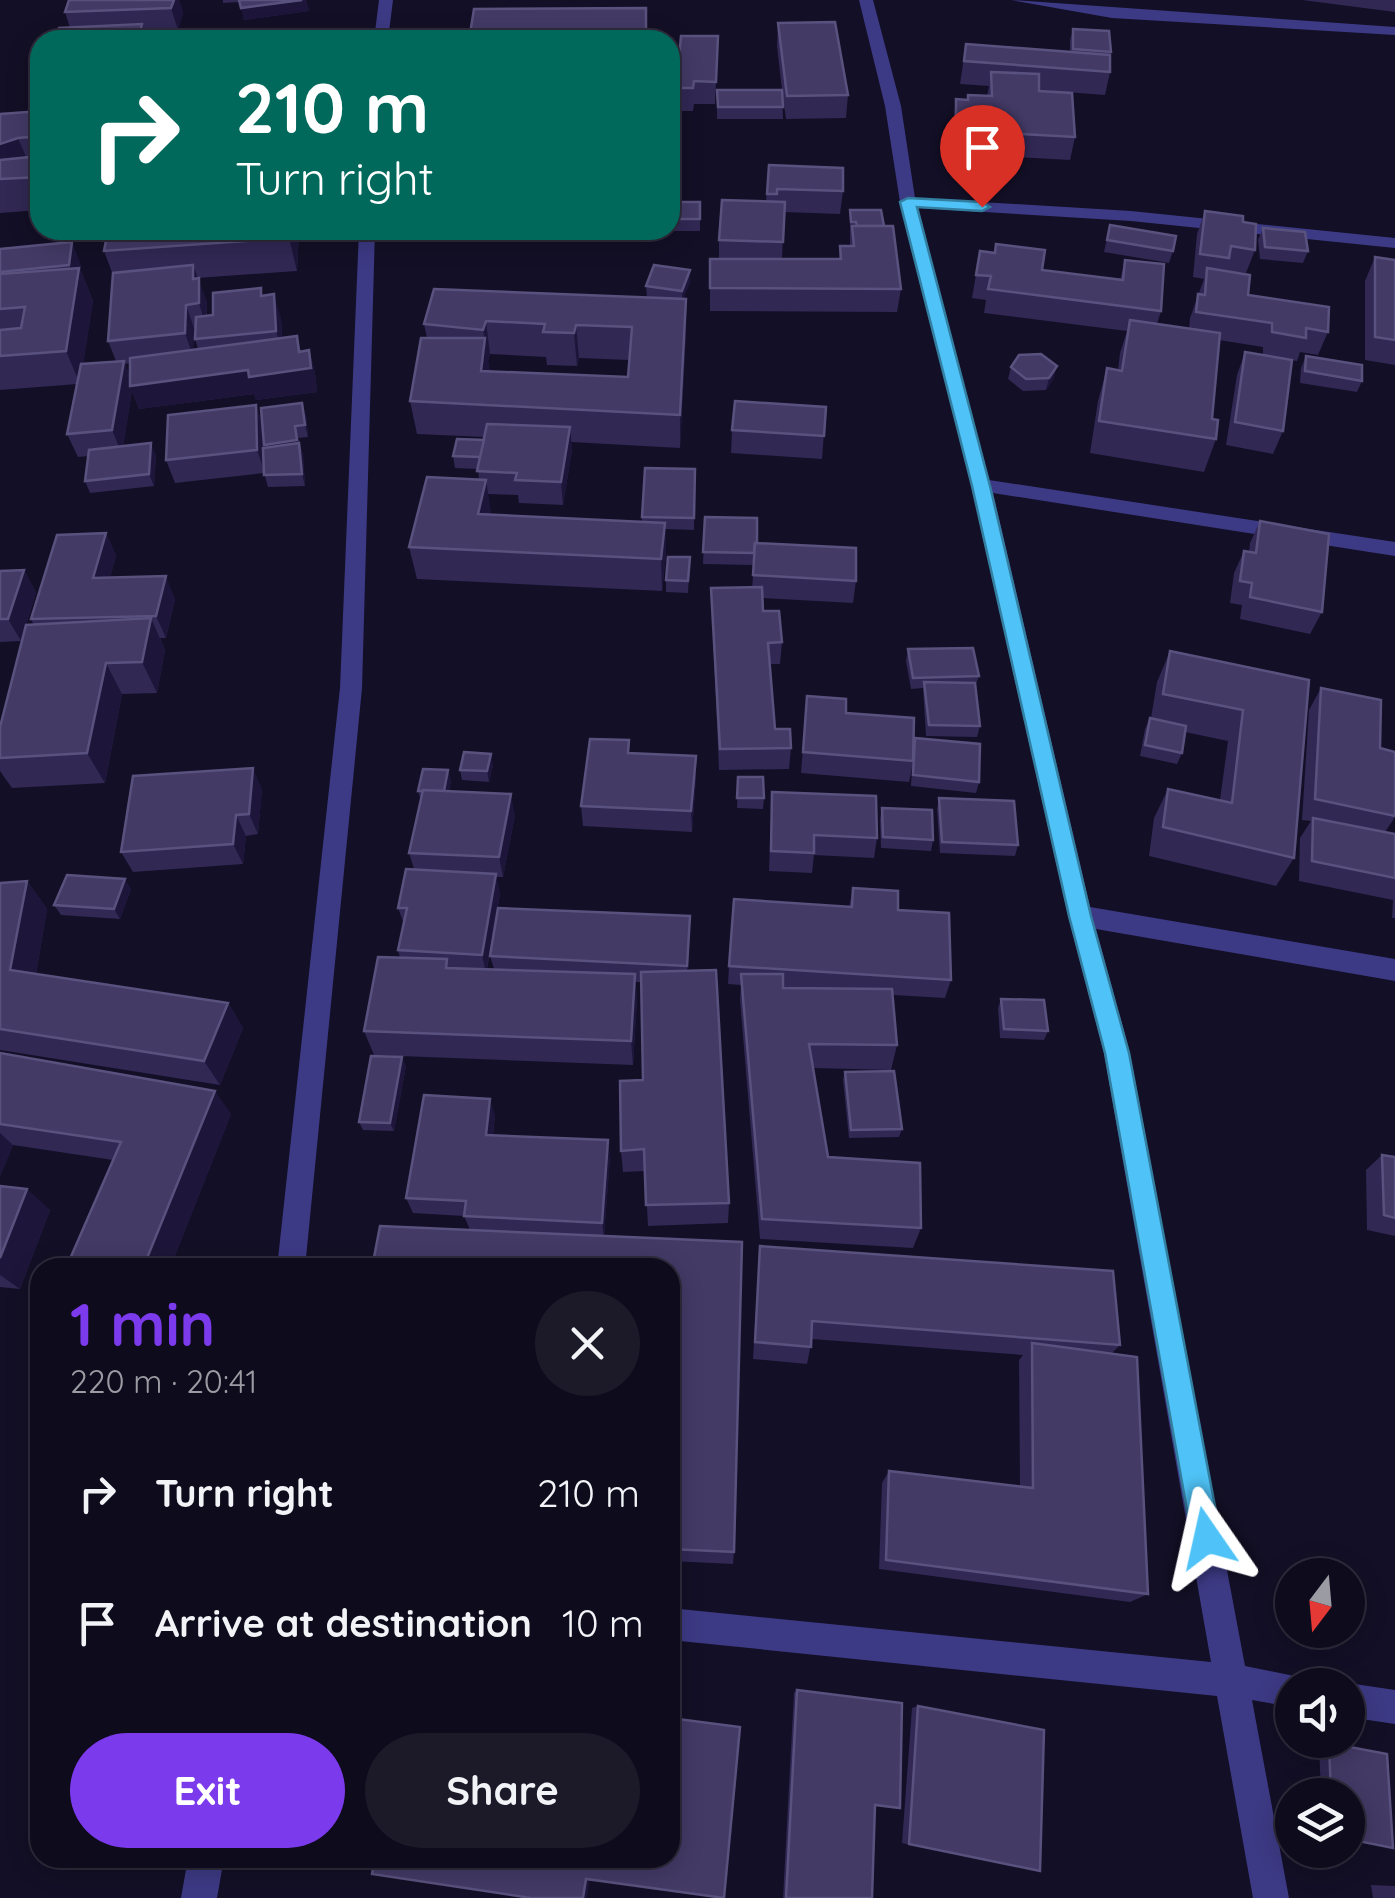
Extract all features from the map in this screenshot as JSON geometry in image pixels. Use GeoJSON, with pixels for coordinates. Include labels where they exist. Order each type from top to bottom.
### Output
{"type":"FeatureCollection","features":[{"type":"Feature","properties":{"kind":"street"},"geometry":{"type":"LineString","coordinates":[[382,30],[386,0]]}},
{"type":"Feature","properties":{"kind":"street"},"geometry":{"type":"LineString","coordinates":[[866,0],[892,106],[908,202],[981,486],[1080,916],[1117,1053],[1271,1898]]}},
{"type":"Feature","properties":{"kind":"street"},"geometry":{"type":"LineString","coordinates":[[1018,0],[1112,14],[1395,31]]}},
{"type":"Feature","properties":{"kind":"street"},"geometry":{"type":"LineString","coordinates":[[1245,0],[1246,22]]}},
{"type":"Feature","properties":{"kind":"street"},"geometry":{"type":"LineString","coordinates":[[908,202],[1131,216],[1395,243]]}},
{"type":"Feature","properties":{"kind":"street"},"geometry":{"type":"LineString","coordinates":[[292,1258],[351,688],[367,240]]}},
{"type":"Feature","properties":{"kind":"street"},"geometry":{"type":"LineString","coordinates":[[981,486],[1395,549]]}},
{"type":"Feature","properties":{"kind":"street"},"geometry":{"type":"LineString","coordinates":[[1080,916],[1395,970]]}},
{"type":"Feature","properties":{"kind":"street"},"geometry":{"type":"LineString","coordinates":[[680,1625],[1275,1687]]}},
{"type":"Feature","properties":{"kind":"street"},"geometry":{"type":"LineString","coordinates":[[1365,1703],[1395,1708]]}},
{"type":"Feature","properties":{"kind":"street"},"geometry":{"type":"LineString","coordinates":[[198,1898],[204,1868]]}},
{"type":"Feature","properties":{"kind":"building"},"geometry":{"type":"Polygon","coordinates":[[[69,0],[174,0],[171,8],[65,12],[69,0]]]}},
{"type":"Feature","properties":{"kind":"building"},"geometry":{"type":"Polygon","coordinates":[[[239,0],[302,0],[241,8],[239,0]]]}},
{"type":"Feature","properties":{"kind":"building"},"geometry":{"type":"Polygon","coordinates":[[[646,8],[646,30],[471,30],[474,9],[646,8]]]}},
{"type":"Feature","properties":{"kind":"building"},"geometry":{"type":"Polygon","coordinates":[[[835,22],[848,95],[787,96],[778,23],[835,22]]]}},
{"type":"Feature","properties":{"kind":"building"},"geometry":{"type":"Polygon","coordinates":[[[142,24],[141,30],[59,28],[142,24]]]}},
{"type":"Feature","properties":{"kind":"building"},"geometry":{"type":"Polygon","coordinates":[[[1073,29],[1109,31],[1111,52],[1073,49],[1073,29]]]}},
{"type":"Feature","properties":{"kind":"building"},"geometry":{"type":"Polygon","coordinates":[[[681,36],[718,36],[716,82],[694,81],[693,88],[680,88],[681,36]]]}},
{"type":"Feature","properties":{"kind":"building"},"geometry":{"type":"Polygon","coordinates":[[[966,44],[1110,55],[1110,72],[964,61],[966,44]]]}},
{"type":"Feature","properties":{"kind":"building"},"geometry":{"type":"Polygon","coordinates":[[[991,72],[1039,74],[1039,91],[1072,93],[1075,137],[1003,133],[1003,126],[956,118],[956,99],[992,96],[991,72]]]}},
{"type":"Feature","properties":{"kind":"building"},"geometry":{"type":"Polygon","coordinates":[[[717,90],[782,90],[783,107],[718,107],[717,90]]]}},
{"type":"Feature","properties":{"kind":"building"},"geometry":{"type":"Polygon","coordinates":[[[30,112],[30,137],[0,144],[0,114],[30,112]]]}},
{"type":"Feature","properties":{"kind":"building"},"geometry":{"type":"Polygon","coordinates":[[[30,157],[30,178],[0,179],[0,160],[30,157]]]}},
{"type":"Feature","properties":{"kind":"building"},"geometry":{"type":"Polygon","coordinates":[[[769,165],[843,168],[843,191],[777,189],[777,194],[767,194],[769,165]]]}},
{"type":"Feature","properties":{"kind":"building"},"geometry":{"type":"Polygon","coordinates":[[[722,200],[785,202],[783,242],[719,240],[722,200]]]}},
{"type":"Feature","properties":{"kind":"building"},"geometry":{"type":"Polygon","coordinates":[[[680,202],[700,202],[700,219],[680,219],[680,202]]]}},
{"type":"Feature","properties":{"kind":"building"},"geometry":{"type":"Polygon","coordinates":[[[850,210],[881,210],[884,226],[857,226],[851,222],[850,210]]]}},
{"type":"Feature","properties":{"kind":"building"},"geometry":{"type":"Polygon","coordinates":[[[1205,211],[1243,216],[1243,222],[1256,224],[1255,250],[1231,246],[1229,258],[1200,254],[1205,211]]]}},
{"type":"Feature","properties":{"kind":"building"},"geometry":{"type":"Polygon","coordinates":[[[1110,225],[1176,236],[1173,251],[1107,240],[1110,225]]]}},
{"type":"Feature","properties":{"kind":"building"},"geometry":{"type":"Polygon","coordinates":[[[852,226],[893,226],[901,289],[710,288],[710,259],[841,259],[840,246],[854,246],[852,226]]]}},
{"type":"Feature","properties":{"kind":"building"},"geometry":{"type":"Polygon","coordinates":[[[1263,228],[1305,232],[1308,251],[1265,247],[1263,228]]]}},
{"type":"Feature","properties":{"kind":"building"},"geometry":{"type":"Polygon","coordinates":[[[106,240],[261,240],[104,251],[106,240]]]}},
{"type":"Feature","properties":{"kind":"building"},"geometry":{"type":"Polygon","coordinates":[[[72,242],[69,265],[0,272],[0,249],[72,242]]]}},
{"type":"Feature","properties":{"kind":"building"},"geometry":{"type":"Polygon","coordinates":[[[996,244],[1045,250],[1042,270],[1123,280],[1125,260],[1164,264],[1161,311],[988,289],[991,276],[976,275],[980,251],[995,253],[996,244]]]}},
{"type":"Feature","properties":{"kind":"building"},"geometry":{"type":"Polygon","coordinates":[[[1375,257],[1395,260],[1395,340],[1375,337],[1375,257]]]}},
{"type":"Feature","properties":{"kind":"building"},"geometry":{"type":"Polygon","coordinates":[[[193,265],[193,279],[199,278],[199,303],[186,305],[185,333],[108,341],[113,273],[193,265]]]}},
{"type":"Feature","properties":{"kind":"building"},"geometry":{"type":"Polygon","coordinates":[[[654,265],[690,270],[682,291],[646,286],[654,265]]]}},
{"type":"Feature","properties":{"kind":"building"},"geometry":{"type":"Polygon","coordinates":[[[79,268],[66,351],[0,356],[0,330],[21,328],[25,307],[0,309],[0,274],[79,268]]]}},
{"type":"Feature","properties":{"kind":"building"},"geometry":{"type":"Polygon","coordinates":[[[1207,268],[1250,275],[1248,295],[1329,307],[1328,332],[1306,328],[1306,338],[1272,332],[1272,323],[1196,312],[1198,294],[1205,295],[1207,268]]]}},
{"type":"Feature","properties":{"kind":"building"},"geometry":{"type":"Polygon","coordinates":[[[261,288],[261,296],[274,294],[276,331],[195,339],[196,317],[213,315],[213,293],[261,288]]]}},
{"type":"Feature","properties":{"kind":"building"},"geometry":{"type":"Polygon","coordinates":[[[434,289],[686,299],[680,415],[410,401],[421,338],[485,338],[481,371],[628,377],[632,327],[576,325],[574,333],[543,332],[545,324],[486,321],[483,330],[424,324],[434,289]]]}},
{"type":"Feature","properties":{"kind":"building"},"geometry":{"type":"Polygon","coordinates":[[[1130,320],[1220,333],[1212,419],[1218,420],[1216,439],[1099,421],[1107,368],[1122,371],[1130,320]]]}},
{"type":"Feature","properties":{"kind":"building"},"geometry":{"type":"Polygon","coordinates":[[[297,336],[299,352],[309,350],[311,368],[249,377],[248,370],[130,386],[130,358],[297,336]]]}},
{"type":"Feature","properties":{"kind":"building"},"geometry":{"type":"Polygon","coordinates":[[[1245,352],[1292,360],[1283,431],[1235,422],[1245,352]]]}},
{"type":"Feature","properties":{"kind":"building"},"geometry":{"type":"Polygon","coordinates":[[[1041,354],[1057,366],[1049,378],[1026,379],[1011,367],[1019,355],[1041,354]]]}},
{"type":"Feature","properties":{"kind":"building"},"geometry":{"type":"Polygon","coordinates":[[[1306,356],[1362,365],[1362,381],[1305,371],[1306,356]]]}},
{"type":"Feature","properties":{"kind":"building"},"geometry":{"type":"Polygon","coordinates":[[[124,361],[112,430],[67,434],[81,364],[124,361]]]}},
{"type":"Feature","properties":{"kind":"building"},"geometry":{"type":"Polygon","coordinates":[[[735,401],[826,407],[824,436],[732,430],[735,401]]]}},
{"type":"Feature","properties":{"kind":"building"},"geometry":{"type":"Polygon","coordinates":[[[302,403],[305,425],[295,426],[297,440],[264,445],[261,408],[302,403]]]}},
{"type":"Feature","properties":{"kind":"building"},"geometry":{"type":"Polygon","coordinates":[[[256,405],[257,450],[166,460],[168,415],[256,405]]]}},
{"type":"Feature","properties":{"kind":"building"},"geometry":{"type":"Polygon","coordinates":[[[487,424],[570,427],[561,482],[515,480],[517,473],[477,471],[487,424]]]}},
{"type":"Feature","properties":{"kind":"building"},"geometry":{"type":"Polygon","coordinates":[[[457,439],[484,440],[480,457],[453,456],[457,439]]]}},
{"type":"Feature","properties":{"kind":"building"},"geometry":{"type":"Polygon","coordinates":[[[151,443],[149,474],[85,481],[89,450],[151,443]]]}},
{"type":"Feature","properties":{"kind":"building"},"geometry":{"type":"Polygon","coordinates":[[[299,443],[302,474],[264,475],[263,448],[299,443]]]}},
{"type":"Feature","properties":{"kind":"building"},"geometry":{"type":"Polygon","coordinates":[[[645,468],[695,469],[694,518],[642,517],[645,468]]]}},
{"type":"Feature","properties":{"kind":"building"},"geometry":{"type":"Polygon","coordinates":[[[427,477],[486,480],[478,514],[665,523],[661,559],[409,547],[427,477]]]}},
{"type":"Feature","properties":{"kind":"building"},"geometry":{"type":"Polygon","coordinates":[[[705,517],[757,518],[754,553],[703,552],[705,517]]]}},
{"type":"Feature","properties":{"kind":"building"},"geometry":{"type":"Polygon","coordinates":[[[1260,521],[1329,534],[1322,612],[1250,597],[1252,583],[1240,581],[1244,551],[1256,553],[1260,521]]]}},
{"type":"Feature","properties":{"kind":"building"},"geometry":{"type":"Polygon","coordinates":[[[106,533],[93,578],[166,576],[156,616],[31,619],[57,535],[106,533]]]}},
{"type":"Feature","properties":{"kind":"building"},"geometry":{"type":"Polygon","coordinates":[[[755,543],[856,548],[856,581],[753,575],[755,543]]]}},
{"type":"Feature","properties":{"kind":"building"},"geometry":{"type":"Polygon","coordinates":[[[668,557],[690,557],[688,581],[666,580],[668,557]]]}},
{"type":"Feature","properties":{"kind":"building"},"geometry":{"type":"Polygon","coordinates":[[[24,570],[8,619],[0,619],[0,571],[24,570]]]}},
{"type":"Feature","properties":{"kind":"building"},"geometry":{"type":"Polygon","coordinates":[[[762,587],[763,611],[779,611],[782,642],[768,643],[775,729],[790,729],[791,748],[720,749],[711,588],[762,587]]]}},
{"type":"Feature","properties":{"kind":"building"},"geometry":{"type":"Polygon","coordinates":[[[151,618],[142,662],[106,663],[87,753],[0,758],[0,727],[26,625],[151,618]]]}},
{"type":"Feature","properties":{"kind":"building"},"geometry":{"type":"Polygon","coordinates":[[[973,648],[979,676],[913,678],[908,649],[973,648]]]}},
{"type":"Feature","properties":{"kind":"building"},"geometry":{"type":"Polygon","coordinates":[[[1170,651],[1309,680],[1294,858],[1163,827],[1168,789],[1232,803],[1243,710],[1163,694],[1170,651]]]}},
{"type":"Feature","properties":{"kind":"building"},"geometry":{"type":"Polygon","coordinates":[[[924,682],[975,683],[980,726],[929,725],[924,682]]]}},
{"type":"Feature","properties":{"kind":"building"},"geometry":{"type":"Polygon","coordinates":[[[1321,688],[1381,700],[1380,748],[1395,752],[1395,816],[1315,799],[1321,688]]]}},
{"type":"Feature","properties":{"kind":"building"},"geometry":{"type":"Polygon","coordinates":[[[807,696],[846,699],[846,713],[914,718],[913,761],[803,752],[807,696]]]}},
{"type":"Feature","properties":{"kind":"building"},"geometry":{"type":"Polygon","coordinates":[[[1150,718],[1186,726],[1182,753],[1145,745],[1150,718]]]}},
{"type":"Feature","properties":{"kind":"building"},"geometry":{"type":"Polygon","coordinates":[[[915,738],[980,744],[979,782],[913,775],[915,738]]]}},
{"type":"Feature","properties":{"kind":"building"},"geometry":{"type":"Polygon","coordinates":[[[590,739],[629,740],[628,753],[696,756],[691,811],[581,806],[590,739]]]}},
{"type":"Feature","properties":{"kind":"building"},"geometry":{"type":"Polygon","coordinates":[[[464,752],[491,754],[487,771],[460,770],[464,752]]]}},
{"type":"Feature","properties":{"kind":"building"},"geometry":{"type":"Polygon","coordinates":[[[253,768],[249,814],[236,815],[233,844],[121,852],[133,776],[253,768]]]}},
{"type":"Feature","properties":{"kind":"building"},"geometry":{"type":"Polygon","coordinates":[[[423,769],[448,770],[444,791],[418,791],[423,769]]]}},
{"type":"Feature","properties":{"kind":"building"},"geometry":{"type":"Polygon","coordinates":[[[738,777],[763,777],[764,798],[737,798],[738,777]]]}},
{"type":"Feature","properties":{"kind":"building"},"geometry":{"type":"Polygon","coordinates":[[[423,790],[511,794],[499,857],[409,853],[423,790]]]}},
{"type":"Feature","properties":{"kind":"building"},"geometry":{"type":"Polygon","coordinates":[[[772,792],[876,796],[877,838],[814,835],[814,853],[771,851],[772,792]]]}},
{"type":"Feature","properties":{"kind":"building"},"geometry":{"type":"Polygon","coordinates":[[[939,798],[1014,801],[1018,845],[942,842],[939,798]]]}},
{"type":"Feature","properties":{"kind":"building"},"geometry":{"type":"Polygon","coordinates":[[[882,808],[932,810],[933,840],[883,837],[882,808]]]}},
{"type":"Feature","properties":{"kind":"building"},"geometry":{"type":"Polygon","coordinates":[[[1313,818],[1395,834],[1395,878],[1312,861],[1313,818]]]}},
{"type":"Feature","properties":{"kind":"building"},"geometry":{"type":"Polygon","coordinates":[[[406,869],[496,874],[482,955],[398,950],[407,908],[398,908],[406,869]]]}},
{"type":"Feature","properties":{"kind":"building"},"geometry":{"type":"Polygon","coordinates":[[[67,875],[125,879],[114,909],[54,905],[67,875]]]}},
{"type":"Feature","properties":{"kind":"building"},"geometry":{"type":"Polygon","coordinates":[[[27,881],[10,970],[228,1003],[204,1061],[0,1029],[0,883],[27,881]]]}},
{"type":"Feature","properties":{"kind":"building"},"geometry":{"type":"Polygon","coordinates":[[[853,888],[898,891],[898,910],[949,913],[951,980],[729,966],[734,899],[852,907],[853,888]]]}},
{"type":"Feature","properties":{"kind":"building"},"geometry":{"type":"Polygon","coordinates":[[[498,908],[690,916],[687,966],[490,956],[498,908]]]}},
{"type":"Feature","properties":{"kind":"building"},"geometry":{"type":"Polygon","coordinates":[[[378,957],[447,959],[446,968],[635,974],[631,1041],[364,1031],[378,957]]]}},
{"type":"Feature","properties":{"kind":"building"},"geometry":{"type":"Polygon","coordinates":[[[716,970],[729,1203],[646,1205],[644,1149],[621,1151],[620,1081],[643,1080],[641,972],[716,970]]]}},
{"type":"Feature","properties":{"kind":"building"},"geometry":{"type":"Polygon","coordinates":[[[741,974],[783,974],[783,988],[892,989],[897,1045],[809,1044],[828,1157],[920,1163],[921,1228],[762,1219],[741,974]]]}},
{"type":"Feature","properties":{"kind":"building"},"geometry":{"type":"Polygon","coordinates":[[[1001,999],[1044,1000],[1048,1031],[1004,1029],[1001,999]]]}},
{"type":"Feature","properties":{"kind":"building"},"geometry":{"type":"Polygon","coordinates":[[[0,1053],[215,1091],[147,1258],[70,1258],[121,1142],[0,1124],[0,1053]]]}},
{"type":"Feature","properties":{"kind":"building"},"geometry":{"type":"Polygon","coordinates":[[[371,1056],[402,1057],[390,1123],[359,1122],[371,1056]]]}},
{"type":"Feature","properties":{"kind":"building"},"geometry":{"type":"Polygon","coordinates":[[[894,1071],[902,1129],[851,1130],[845,1072],[894,1071]]]}},
{"type":"Feature","properties":{"kind":"building"},"geometry":{"type":"Polygon","coordinates":[[[424,1095],[490,1099],[486,1135],[608,1140],[602,1223],[464,1216],[466,1201],[406,1198],[424,1095]]]}},
{"type":"Feature","properties":{"kind":"building"},"geometry":{"type":"Polygon","coordinates":[[[1382,1155],[1395,1157],[1395,1218],[1384,1215],[1382,1155]]]}},
{"type":"Feature","properties":{"kind":"building"},"geometry":{"type":"Polygon","coordinates":[[[0,1186],[27,1189],[0,1258],[0,1186]]]}},
{"type":"Feature","properties":{"kind":"building"},"geometry":{"type":"Polygon","coordinates":[[[380,1226],[742,1242],[734,1552],[680,1549],[680,1258],[374,1258],[380,1226]]]}},
{"type":"Feature","properties":{"kind":"building"},"geometry":{"type":"Polygon","coordinates":[[[760,1246],[1113,1271],[1120,1345],[812,1321],[811,1347],[755,1342],[760,1246]]]}},
{"type":"Feature","properties":{"kind":"building"},"geometry":{"type":"Polygon","coordinates":[[[1032,1343],[1137,1357],[1148,1594],[886,1560],[889,1471],[1033,1488],[1032,1343]]]}},
{"type":"Feature","properties":{"kind":"building"},"geometry":{"type":"Polygon","coordinates":[[[797,1690],[902,1703],[900,1808],[875,1805],[872,1898],[786,1898],[797,1690]]]}},
{"type":"Feature","properties":{"kind":"building"},"geometry":{"type":"Polygon","coordinates":[[[918,1706],[1044,1730],[1040,1871],[909,1844],[918,1706]]]}},
{"type":"Feature","properties":{"kind":"building"},"geometry":{"type":"Polygon","coordinates":[[[680,1719],[740,1727],[724,1898],[586,1879],[583,1898],[531,1898],[372,1874],[373,1868],[680,1868],[680,1719]]]}},
{"type":"Feature","properties":{"kind":"building"},"geometry":{"type":"Polygon","coordinates":[[[1365,1750],[1387,1754],[1393,1848],[1365,1842],[1365,1778],[1330,1778],[1330,1758],[1365,1758],[1365,1750]]]}},
{"type":"Feature","properties":{"kind":"route"},"geometry":{"type":"LineString","coordinates":[[982,207],[908,202],[981,486],[1080,916],[1117,1053],[1207,1538]]}}]}
